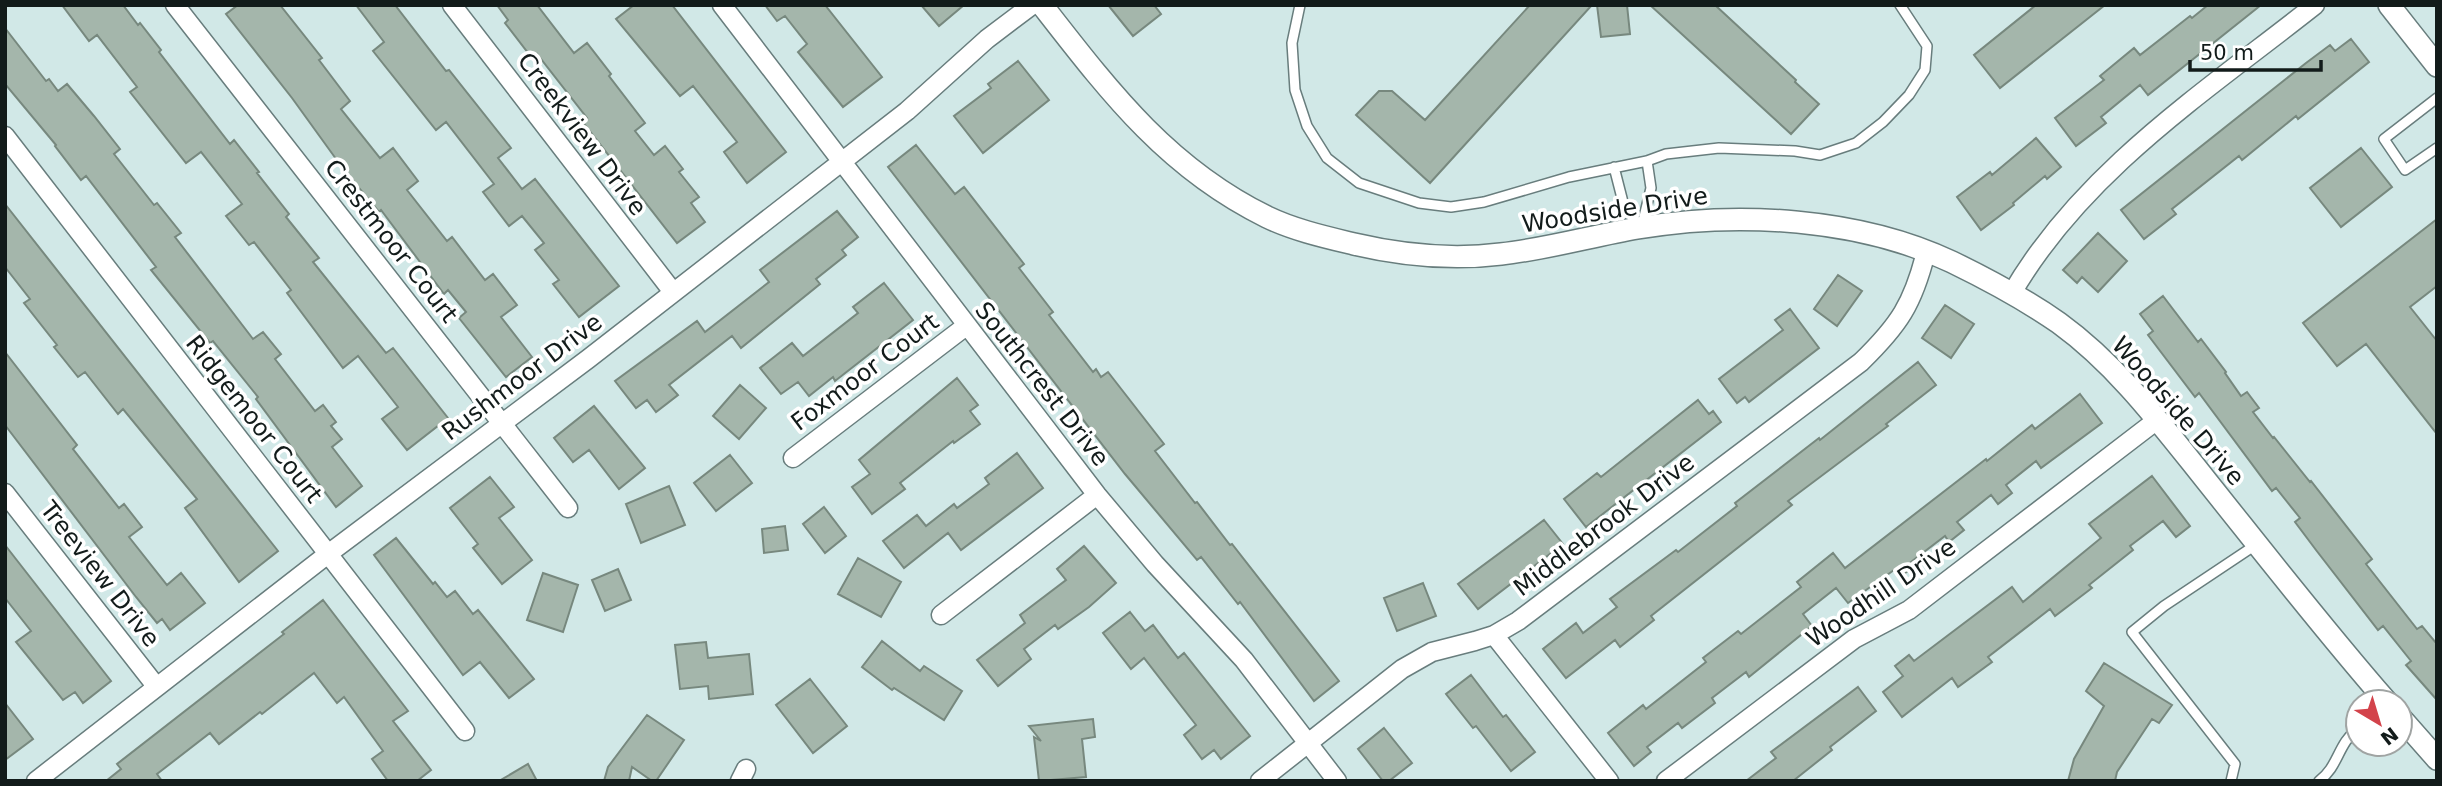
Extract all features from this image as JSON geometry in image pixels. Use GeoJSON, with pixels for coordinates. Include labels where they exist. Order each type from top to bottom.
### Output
{"type":"FeatureCollection","features":[{"type":"Feature","properties":{"kind":"street","name":"Crestmoor Court"},"geometry":{"type":"LineString","coordinates":[[175,5],[568,508]]}},
{"type":"Feature","properties":{"kind":"street","name":"Creekview Drive"},"geometry":{"type":"LineString","coordinates":[[452,5],[673,292]]}},
{"type":"Feature","properties":{"kind":"street","name":"Southcrest Drive"},"geometry":{"type":"LineString","coordinates":[[722,5],[1097,495],[1155,564],[1244,660],[1337,781]]}},
{"type":"Feature","properties":{"kind":"street","name":"Rushmoor Drive"},"geometry":{"type":"LineString","coordinates":[[36,781],[156,686],[588,359],[907,111],[987,39],[1032,5]]}},
{"type":"Feature","properties":{"kind":"street","name":"Woodside Drive"},"geometry":{"type":"LineString","coordinates":[[1042,5],[1111,93],[1145,130],[1190,169],[1270,218],[1316,234],[1371,248],[1456,257],[1501,254],[1641,227],[1733,219],[1792,220],[1861,231],[1926,252],[2012,293],[2070,332],[2115,372],[2157,419],[2376,688]]}},
{"type":"Feature","properties":{"kind":"street"},"geometry":{"type":"LineString","coordinates":[[2012,293],[2033,257],[2079,201],[2132,149],[2315,5]]}},
{"type":"Feature","properties":{"kind":"street"},"geometry":{"type":"LineString","coordinates":[[2397,8],[2437,66]]}},
{"type":"Feature","properties":{"kind":"street","name":"Ridgemoor Court"},"geometry":{"type":"LineString","coordinates":[[5,136],[466,731]]}},
{"type":"Feature","properties":{"kind":"street","name":"Middlebrook Drive"},"geometry":{"type":"LineString","coordinates":[[1260,781],[1402,669],[1432,652],[1494,635],[1518,621],[1861,362],[1902,316],[1917,286],[1926,252]]}},
{"type":"Feature","properties":{"kind":"street","name":"Foxmoor Court"},"geometry":{"type":"LineString","coordinates":[[793,458],[966,326]]}},
{"type":"Feature","properties":{"kind":"street","name":"Woodhill Drive"},"geometry":{"type":"LineString","coordinates":[[1666,781],[1854,639],[1909,610],[2157,419]]}},
{"type":"Feature","properties":{"kind":"street","name":"Treeview Drive"},"geometry":{"type":"LineString","coordinates":[[5,493],[156,686]]}},
{"type":"Feature","properties":{"kind":"street"},"geometry":{"type":"LineString","coordinates":[[941,615],[1097,495]]}},
{"type":"Feature","properties":{"kind":"street"},"geometry":{"type":"LineString","coordinates":[[1494,635],[1609,781]]}},
{"type":"Feature","properties":{"kind":"street"},"geometry":{"type":"LineString","coordinates":[[2414,733],[2437,759]]}},
{"type":"Feature","properties":{"kind":"lane"},"geometry":{"type":"LineString","coordinates":[[1300,5],[1293,43],[1295,90],[1307,126],[1327,158],[1359,183],[1419,203],[1451,207],[1484,202],[1569,177],[1647,161],[1666,154],[1719,148],[1795,151],[1820,155],[1856,143],[1909,95],[1925,70],[1927,46],[1900,5]]}},
{"type":"Feature","properties":{"kind":"lane"},"geometry":{"type":"LineString","coordinates":[[2437,98],[2384,139],[2405,170],[2437,148]]}},
{"type":"Feature","properties":{"kind":"lane"},"geometry":{"type":"LineString","coordinates":[[1641,227],[1651,188],[1647,161]]}},
{"type":"Feature","properties":{"kind":"lane"},"geometry":{"type":"LineString","coordinates":[[1614,167],[1624,206],[1641,227]]}},
{"type":"Feature","properties":{"kind":"lane"},"geometry":{"type":"LineString","coordinates":[[2231,781],[2235,764],[2132,632],[2164,606],[2258,544]]}},
{"type":"Feature","properties":{"kind":"lane"},"geometry":{"type":"LineString","coordinates":[[2319,781],[2329,773],[2344,742]]}},
{"type":"Feature","properties":{"kind":"building"},"geometry":{"type":"Polygon","coordinates":[[[62,5],[123,5],[138,25],[140,23],[230,144],[234,140],[259,172],[257,173],[289,214],[286,217],[319,258],[313,262],[386,353],[393,348],[448,418],[407,450],[382,419],[398,407],[358,356],[343,368],[287,293],[291,290],[254,242],[249,245],[226,216],[242,204],[201,152],[186,163],[130,92],[137,87],[97,35],[89,41],[62,5]]]}},
{"type":"Feature","properties":{"kind":"building"},"geometry":{"type":"Polygon","coordinates":[[[238,5],[280,5],[322,58],[319,60],[350,101],[341,109],[380,158],[393,148],[418,181],[407,190],[447,241],[452,237],[485,280],[493,274],[517,305],[501,317],[532,357],[506,377],[459,318],[466,312],[448,290],[444,294],[381,210],[379,212],[344,170],[226,14],[238,5]]]}},
{"type":"Feature","properties":{"kind":"building"},"geometry":{"type":"Polygon","coordinates":[[[356,5],[395,5],[511,148],[498,158],[522,189],[535,179],[619,286],[579,317],[553,284],[559,280],[535,250],[544,243],[522,216],[509,226],[483,192],[494,184],[446,122],[436,130],[373,51],[384,42],[356,5]]]}},
{"type":"Feature","properties":{"kind":"building"},"geometry":{"type":"Polygon","coordinates":[[[497,5],[537,5],[574,53],[587,43],[645,123],[635,131],[654,155],[665,146],[683,169],[679,172],[699,197],[691,203],[705,222],[677,243],[582,121],[587,118],[537,54],[532,58],[505,23],[508,20],[497,5]]]}},
{"type":"Feature","properties":{"kind":"building"},"geometry":{"type":"Polygon","coordinates":[[[634,5],[672,5],[786,152],[747,183],[724,152],[737,142],[693,86],[680,96],[616,19],[634,5]]]}},
{"type":"Feature","properties":{"kind":"building"},"geometry":{"type":"Polygon","coordinates":[[[765,5],[825,5],[882,77],[843,107],[798,52],[807,44],[785,16],[777,21],[765,5]]]}},
{"type":"Feature","properties":{"kind":"building"},"geometry":{"type":"Polygon","coordinates":[[[921,5],[964,5],[939,26],[921,5]]]}},
{"type":"Feature","properties":{"kind":"building"},"geometry":{"type":"Polygon","coordinates":[[[1108,5],[1154,5],[1161,14],[1133,36],[1108,5]]]}},
{"type":"Feature","properties":{"kind":"building"},"geometry":{"type":"Polygon","coordinates":[[[1530,5],[1592,5],[1430,183],[1356,115],[1379,91],[1392,91],[1425,120],[1530,5]]]}},
{"type":"Feature","properties":{"kind":"building"},"geometry":{"type":"Polygon","coordinates":[[[1597,5],[1627,5],[1630,34],[1601,37],[1597,5]]]}},
{"type":"Feature","properties":{"kind":"building"},"geometry":{"type":"Polygon","coordinates":[[[1650,5],[1715,5],[1819,104],[1791,134],[1650,5]]]}},
{"type":"Feature","properties":{"kind":"building"},"geometry":{"type":"Polygon","coordinates":[[[2036,5],[2105,5],[2000,88],[1974,55],[2036,5]]]}},
{"type":"Feature","properties":{"kind":"building"},"geometry":{"type":"Polygon","coordinates":[[[2208,5],[2261,5],[2148,95],[2140,85],[2101,117],[2106,123],[2076,146],[2055,118],[2104,80],[2100,76],[2134,48],[2140,55],[2208,5]]]}},
{"type":"Feature","properties":{"kind":"building"},"geometry":{"type":"Polygon","coordinates":[[[5,28],[46,81],[49,79],[58,91],[67,84],[94,116],[120,149],[114,154],[154,205],[157,203],[181,233],[175,237],[253,339],[263,332],[281,354],[275,359],[315,411],[323,405],[336,422],[331,426],[342,439],[332,447],[362,486],[336,507],[256,399],[258,397],[151,270],[156,267],[86,176],[81,180],[56,145],[5,84],[5,28]]]}},
{"type":"Feature","properties":{"kind":"building"},"geometry":{"type":"Polygon","coordinates":[[[2351,39],[2369,62],[2242,160],[2239,156],[2172,209],[2176,214],[2144,239],[2121,210],[2330,45],[2335,51],[2351,39]]]}},
{"type":"Feature","properties":{"kind":"building"},"geometry":{"type":"Polygon","coordinates":[[[1018,61],[1049,100],[983,153],[954,116],[991,88],[988,84],[1018,61]]]}},
{"type":"Feature","properties":{"kind":"building"},"geometry":{"type":"Polygon","coordinates":[[[2036,138],[2061,167],[2047,179],[2045,176],[2013,203],[2014,205],[1981,230],[1957,197],[1990,172],[1992,175],[2036,138]]]}},
{"type":"Feature","properties":{"kind":"building"},"geometry":{"type":"Polygon","coordinates":[[[916,145],[955,194],[964,187],[1024,264],[1019,268],[1053,312],[1049,315],[1093,372],[1096,369],[1101,377],[1108,372],[1164,444],[1155,451],[1339,681],[1314,701],[1240,602],[1238,604],[1201,557],[1197,560],[1125,474],[888,167],[916,145]]]}},
{"type":"Feature","properties":{"kind":"building"},"geometry":{"type":"Polygon","coordinates":[[[2361,148],[2392,187],[2341,227],[2310,188],[2361,148]]]}},
{"type":"Feature","properties":{"kind":"building"},"geometry":{"type":"Polygon","coordinates":[[[5,204],[278,551],[239,582],[185,508],[197,499],[123,409],[118,414],[85,372],[78,377],[24,303],[30,299],[5,267],[5,204]]]}},
{"type":"Feature","properties":{"kind":"building"},"geometry":{"type":"Polygon","coordinates":[[[837,211],[858,237],[842,250],[846,255],[816,279],[820,284],[741,348],[732,336],[669,385],[678,395],[656,412],[647,400],[636,408],[615,381],[697,321],[705,332],[769,282],[760,270],[837,211]]]}},
{"type":"Feature","properties":{"kind":"building"},"geometry":{"type":"Polygon","coordinates":[[[2437,219],[2437,286],[2410,307],[2437,341],[2437,434],[2366,344],[2337,366],[2303,323],[2437,219]]]}},
{"type":"Feature","properties":{"kind":"building"},"geometry":{"type":"Polygon","coordinates":[[[2098,233],[2127,261],[2098,292],[2082,277],[2077,283],[2063,270],[2098,233]]]}},
{"type":"Feature","properties":{"kind":"building"},"geometry":{"type":"Polygon","coordinates":[[[1838,275],[1862,291],[1837,326],[1814,309],[1838,275]]]}},
{"type":"Feature","properties":{"kind":"building"},"geometry":{"type":"Polygon","coordinates":[[[884,283],[913,320],[835,381],[833,377],[809,396],[798,382],[781,394],[760,368],[792,343],[803,356],[858,313],[853,307],[884,283]]]}},
{"type":"Feature","properties":{"kind":"building"},"geometry":{"type":"Polygon","coordinates":[[[2163,296],[2198,342],[2201,339],[2241,396],[2247,392],[2259,408],[2253,412],[2372,559],[2366,564],[2417,629],[2422,626],[2437,644],[2437,700],[2406,665],[2411,661],[2383,626],[2378,630],[2316,550],[2295,522],[2300,518],[2276,488],[2272,491],[2199,393],[2195,397],[2148,335],[2153,331],[2140,314],[2163,296]]]}},
{"type":"Feature","properties":{"kind":"building"},"geometry":{"type":"Polygon","coordinates":[[[1945,305],[1974,324],[1951,358],[1922,338],[1945,305]]]}},
{"type":"Feature","properties":{"kind":"building"},"geometry":{"type":"Polygon","coordinates":[[[1790,309],[1819,348],[1749,402],[1745,397],[1737,403],[1719,379],[1783,330],[1775,320],[1790,309]]]}},
{"type":"Feature","properties":{"kind":"building"},"geometry":{"type":"Polygon","coordinates":[[[5,352],[77,445],[73,449],[119,508],[124,504],[142,527],[129,537],[167,585],[181,573],[205,603],[170,630],[162,619],[157,623],[136,597],[5,425],[5,352]]]}},
{"type":"Feature","properties":{"kind":"building"},"geometry":{"type":"Polygon","coordinates":[[[1918,362],[1936,385],[1886,424],[1888,426],[1788,501],[1792,505],[1651,616],[1654,620],[1620,647],[1615,640],[1566,678],[1543,649],[1576,623],[1583,633],[1617,607],[1610,599],[1676,550],[1678,552],[1737,506],[1735,503],[1918,362]]]}},
{"type":"Feature","properties":{"kind":"building"},"geometry":{"type":"Polygon","coordinates":[[[957,378],[978,405],[970,411],[980,424],[954,443],[953,441],[900,483],[905,489],[872,514],[852,487],[870,474],[859,460],[957,378]]]}},
{"type":"Feature","properties":{"kind":"building"},"geometry":{"type":"Polygon","coordinates":[[[740,385],[766,408],[739,439],[713,416],[740,385]]]}},
{"type":"Feature","properties":{"kind":"building"},"geometry":{"type":"Polygon","coordinates":[[[2080,394],[2102,423],[2041,468],[2036,461],[2006,485],[2012,493],[1998,504],[1991,495],[1957,522],[1964,530],[1949,542],[1945,536],[1911,562],[1914,566],[1900,577],[1894,570],[1848,603],[1836,588],[1803,614],[1812,626],[1749,677],[1746,672],[1712,698],[1715,703],[1682,728],[1678,723],[1647,747],[1651,752],[1634,766],[1608,733],[1643,705],[1646,709],[1706,662],[1703,658],[1738,631],[1741,634],[1801,587],[1797,582],[1833,553],[1845,568],[1986,459],[1987,461],[2032,425],[2035,429],[2080,394]]]}},
{"type":"Feature","properties":{"kind":"building"},"geometry":{"type":"Polygon","coordinates":[[[1698,400],[1709,414],[1713,411],[1721,422],[1586,527],[1564,499],[1597,473],[1601,477],[1698,400]]]}},
{"type":"Feature","properties":{"kind":"building"},"geometry":{"type":"Polygon","coordinates":[[[594,406],[645,468],[619,489],[589,450],[573,462],[554,438],[594,406]]]}},
{"type":"Feature","properties":{"kind":"building"},"geometry":{"type":"Polygon","coordinates":[[[1017,453],[1043,488],[961,550],[948,533],[904,568],[883,541],[917,515],[926,526],[954,504],[957,508],[989,484],[985,478],[1017,453]]]}},
{"type":"Feature","properties":{"kind":"building"},"geometry":{"type":"Polygon","coordinates":[[[730,455],[752,483],[716,511],[694,483],[730,455]]]}},
{"type":"Feature","properties":{"kind":"building"},"geometry":{"type":"Polygon","coordinates":[[[2152,476],[2190,526],[2176,537],[2163,521],[2130,546],[2133,550],[2089,585],[2092,588],[2055,616],[2050,609],[1988,657],[1992,662],[1958,687],[1952,678],[1902,717],[1883,692],[1903,676],[1895,666],[1909,655],[1914,661],[2012,587],[2023,602],[2101,538],[2089,524],[2152,476]]]}},
{"type":"Feature","properties":{"kind":"building"},"geometry":{"type":"Polygon","coordinates":[[[490,477],[514,507],[499,518],[532,560],[502,584],[473,548],[478,544],[450,508],[490,477]]]}},
{"type":"Feature","properties":{"kind":"building"},"geometry":{"type":"Polygon","coordinates":[[[669,486],[685,525],[641,543],[626,504],[669,486]]]}},
{"type":"Feature","properties":{"kind":"building"},"geometry":{"type":"Polygon","coordinates":[[[824,507],[846,536],[825,553],[803,524],[824,507]]]}},
{"type":"Feature","properties":{"kind":"building"},"geometry":{"type":"Polygon","coordinates":[[[1544,520],[1563,544],[1478,609],[1458,584],[1544,520]]]}},
{"type":"Feature","properties":{"kind":"building"},"geometry":{"type":"Polygon","coordinates":[[[785,526],[788,550],[764,553],[762,529],[785,526]]]}},
{"type":"Feature","properties":{"kind":"building"},"geometry":{"type":"Polygon","coordinates":[[[396,538],[447,597],[455,591],[473,614],[478,610],[534,679],[509,698],[480,662],[463,675],[374,555],[396,538]]]}},
{"type":"Feature","properties":{"kind":"building"},"geometry":{"type":"Polygon","coordinates":[[[5,545],[111,681],[83,703],[75,692],[63,700],[16,642],[31,631],[5,598],[5,545]]]}},
{"type":"Feature","properties":{"kind":"building"},"geometry":{"type":"Polygon","coordinates":[[[1084,546],[1116,583],[1089,607],[1058,629],[1055,625],[1024,649],[1031,659],[998,686],[977,660],[1025,623],[1020,615],[1066,580],[1057,569],[1084,546]]]}},
{"type":"Feature","properties":{"kind":"building"},"geometry":{"type":"Polygon","coordinates":[[[858,558],[901,582],[881,617],[838,594],[858,558]]]}},
{"type":"Feature","properties":{"kind":"building"},"geometry":{"type":"Polygon","coordinates":[[[618,569],[631,600],[605,611],[592,580],[618,569]]]}},
{"type":"Feature","properties":{"kind":"building"},"geometry":{"type":"Polygon","coordinates":[[[543,573],[578,585],[563,632],[527,620],[543,573]]]}},
{"type":"Feature","properties":{"kind":"building"},"geometry":{"type":"Polygon","coordinates":[[[1423,583],[1436,616],[1397,631],[1384,598],[1423,583]]]}},
{"type":"Feature","properties":{"kind":"building"},"geometry":{"type":"Polygon","coordinates":[[[323,600],[408,711],[393,721],[431,770],[417,781],[388,781],[372,759],[383,751],[344,697],[337,703],[314,673],[219,744],[210,733],[157,774],[162,781],[106,781],[121,769],[117,764],[284,634],[282,632],[323,600]]]}},
{"type":"Feature","properties":{"kind":"building"},"geometry":{"type":"Polygon","coordinates":[[[1130,612],[1145,631],[1153,625],[1178,658],[1184,653],[1250,736],[1221,759],[1214,750],[1202,759],[1184,735],[1196,725],[1144,658],[1131,669],[1103,633],[1130,612]]]}},
{"type":"Feature","properties":{"kind":"building"},"geometry":{"type":"Polygon","coordinates":[[[882,641],[920,671],[924,666],[962,691],[944,720],[894,688],[892,690],[862,667],[882,641]]]}},
{"type":"Feature","properties":{"kind":"building"},"geometry":{"type":"Polygon","coordinates":[[[706,642],[708,658],[749,654],[753,694],[709,699],[708,686],[680,689],[675,645],[706,642]]]}},
{"type":"Feature","properties":{"kind":"building"},"geometry":{"type":"Polygon","coordinates":[[[2104,663],[2172,705],[2159,723],[2152,719],[2117,772],[2115,781],[2068,781],[2074,759],[2104,706],[2086,691],[2104,663]]]}},
{"type":"Feature","properties":{"kind":"building"},"geometry":{"type":"Polygon","coordinates":[[[1471,675],[1503,717],[1506,715],[1535,752],[1511,771],[1476,726],[1473,728],[1446,694],[1471,675]]]}},
{"type":"Feature","properties":{"kind":"building"},"geometry":{"type":"Polygon","coordinates":[[[810,679],[847,726],[813,753],[776,705],[810,679]]]}},
{"type":"Feature","properties":{"kind":"building"},"geometry":{"type":"Polygon","coordinates":[[[1858,687],[1876,711],[1830,747],[1832,750],[1793,781],[1746,781],[1776,758],[1771,752],[1858,687]]]}},
{"type":"Feature","properties":{"kind":"building"},"geometry":{"type":"Polygon","coordinates":[[[5,703],[33,739],[5,760],[5,703]]]}},
{"type":"Feature","properties":{"kind":"building"},"geometry":{"type":"Polygon","coordinates":[[[647,715],[684,740],[656,781],[632,767],[629,781],[604,781],[608,767],[647,715]]]}},
{"type":"Feature","properties":{"kind":"building"},"geometry":{"type":"Polygon","coordinates":[[[1093,719],[1095,737],[1082,739],[1086,777],[1039,781],[1034,737],[1041,741],[1029,726],[1093,719]]]}},
{"type":"Feature","properties":{"kind":"building"},"geometry":{"type":"Polygon","coordinates":[[[1384,728],[1412,763],[1389,781],[1383,781],[1358,749],[1384,728]]]}},
{"type":"Feature","properties":{"kind":"building"},"geometry":{"type":"Polygon","coordinates":[[[528,764],[537,781],[499,781],[528,764]]]}}]}
